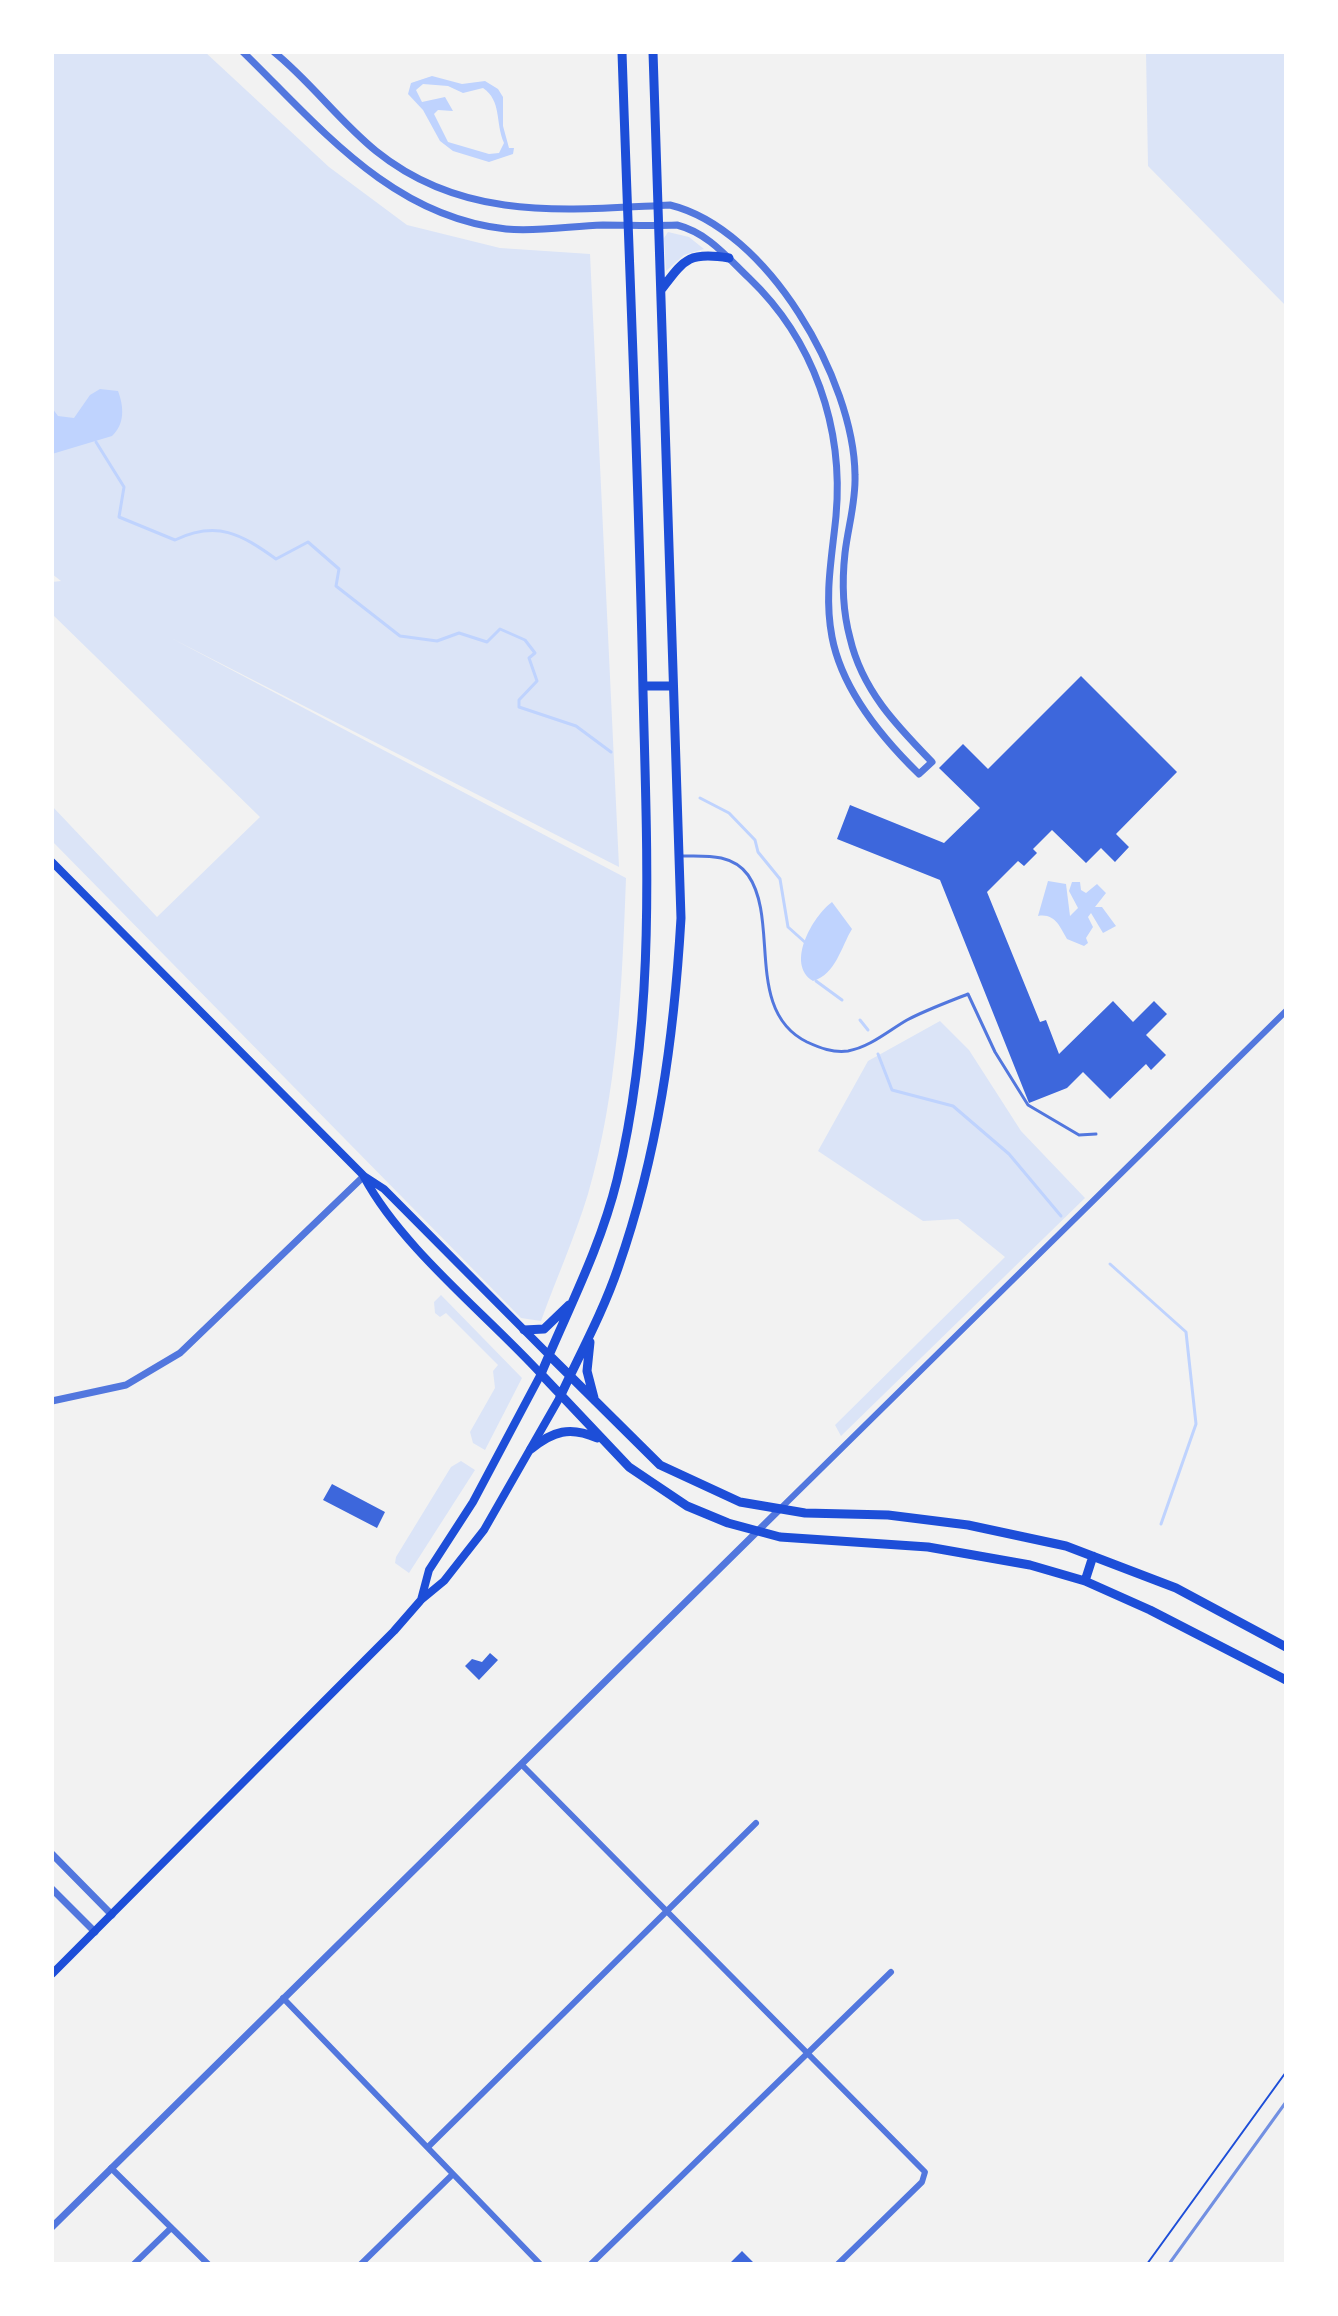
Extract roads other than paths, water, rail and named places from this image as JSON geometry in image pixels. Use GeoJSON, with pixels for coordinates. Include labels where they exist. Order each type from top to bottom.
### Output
{"type":"FeatureCollection","features":[{"type":"Feature","properties":{"kind":"main road"},"geometry":{"type":"LineString","coordinates":[[421,1600],[429,1570],[473,1502],[541,1374],[576,1297],[616,1182],[628,1124],[644,1011],[649,907],[622,52]]}},
{"type":"Feature","properties":{"kind":"main road"},"geometry":{"type":"LineString","coordinates":[[52,1974],[394,1631],[421,1600],[444,1581],[484,1530],[560,1397],[619,1267],[664,1097],[681,918],[653,52]]}},
{"type":"Feature","properties":{"kind":"main road"},"geometry":{"type":"LineString","coordinates":[[661,290],[676,268],[690,258],[708,254],[729,258]]}},
{"type":"Feature","properties":{"kind":"main road"},"geometry":{"type":"LineString","coordinates":[[643,686],[673,686]]}},
{"type":"Feature","properties":{"kind":"main road"},"geometry":{"type":"LineString","coordinates":[[52,862],[364,1176],[384,1189],[660,1465],[740,1502],[779,1510],[888,1515],[990,1528],[1093,1556],[1176,1588],[1286,1647]]}},
{"type":"Feature","properties":{"kind":"main road"},"geometry":{"type":"LineString","coordinates":[[364,1176],[374,1195],[420,1249],[541,1374],[598,1439],[650,1484],[687,1506],[780,1537],[876,1542],[975,1553],[1085,1581],[1160,1614],[1286,1680]]}},
{"type":"Feature","properties":{"kind":"main road"},"geometry":{"type":"LineString","coordinates":[[524,1330],[544,1329],[576,1297]]}},
{"type":"Feature","properties":{"kind":"main road"},"geometry":{"type":"LineString","coordinates":[[595,1325],[589,1343],[587,1371],[595,1401]]}},
{"type":"Feature","properties":{"kind":"main road"},"geometry":{"type":"LineString","coordinates":[[531,1449],[547,1436],[567,1430],[598,1439]]}},
{"type":"Feature","properties":{"kind":"main road"},"geometry":{"type":"LineString","coordinates":[[1085,1581],[1093,1556]]}},
{"type":"Feature","properties":{"kind":"street"},"geometry":{"type":"LineString","coordinates":[[243,52],[355,162],[415,201],[461,219],[504,229],[658,225],[689,228],[729,258],[784,319],[818,380],[834,428],[838,469],[827,595],[832,640],[851,688],[864,709],[878,730],[919,774],[932,762],[888,717],[865,681],[849,637],[844,594],[844,554],[855,476],[851,431],[832,374],[812,334],[784,292],[735,240],[687,209],[658,206],[530,209],[485,204],[444,190],[378,152],[274,52]]}},
{"type":"Feature","properties":{"kind":"street"},"geometry":{"type":"LineString","coordinates":[[52,2227],[1286,1011]]}},
{"type":"Feature","properties":{"kind":"street"},"geometry":{"type":"LineString","coordinates":[[52,1401],[126,1385],[180,1353],[364,1176]]}},
{"type":"Feature","properties":{"kind":"street"},"geometry":{"type":"LineString","coordinates":[[522,1765],[921,2166],[925,2177],[838,2264]]}},
{"type":"Feature","properties":{"kind":"street"},"geometry":{"type":"LineString","coordinates":[[428,2147],[756,1823]]}},
{"type":"Feature","properties":{"kind":"street"},"geometry":{"type":"LineString","coordinates":[[52,1854],[112,1915]]}},
{"type":"Feature","properties":{"kind":"street"},"geometry":{"type":"LineString","coordinates":[[52,1889],[95,1932]]}},
{"type":"Feature","properties":{"kind":"street"},"geometry":{"type":"LineString","coordinates":[[591,2264],[891,1972]]}},
{"type":"Feature","properties":{"kind":"street"},"geometry":{"type":"LineString","coordinates":[[283,1998],[540,2264]]}},
{"type":"Feature","properties":{"kind":"street"},"geometry":{"type":"LineString","coordinates":[[111,2168],[208,2264]]}},
{"type":"Feature","properties":{"kind":"street"},"geometry":{"type":"LineString","coordinates":[[361,2264],[453,2174]]}},
{"type":"Feature","properties":{"kind":"street"},"geometry":{"type":"LineString","coordinates":[[134,2264],[171,2228]]}},
{"type":"Feature","properties":{"kind":"lane"},"geometry":{"type":"LineString","coordinates":[[677,856],[720,855],[748,875],[758,904],[770,993],[781,1017],[799,1038],[822,1049],[846,1051],[865,1046],[909,1019],[968,994],[995,1052],[1028,1105],[1079,1135],[1096,1134]]}},
{"type":"Feature","properties":{"kind":"water"},"geometry":{"type":"Polygon","coordinates":[[[432,76],[462,84],[485,81],[498,89],[503,97],[503,126],[509,148],[514,148],[513,154],[489,162],[453,151],[440,141],[423,110],[408,94],[411,83],[432,76]],[[423,84],[416,90],[422,102],[445,97],[453,111],[438,110],[434,114],[448,142],[489,154],[499,153],[504,143],[496,106],[489,93],[483,88],[463,93],[448,86],[423,84]]]}},
{"type":"Feature","properties":{"kind":"water"},"geometry":{"type":"Polygon","coordinates":[[[100,389],[118,391],[122,415],[116,431],[112,436],[52,454],[52,408],[58,416],[74,418],[90,395],[100,389]]]}},
{"type":"Feature","properties":{"kind":"water"},"geometry":{"type":"Polygon","coordinates":[[[1048,881],[1066,884],[1070,916],[1078,908],[1069,891],[1072,882],[1080,882],[1081,890],[1086,893],[1097,884],[1106,893],[1095,907],[1102,907],[1116,926],[1103,933],[1091,913],[1088,917],[1093,927],[1086,938],[1088,943],[1084,946],[1067,939],[1053,919],[1038,916],[1048,881]]]}},
{"type":"Feature","properties":{"kind":"water"},"geometry":{"type":"Polygon","coordinates":[[[832,902],[852,929],[833,966],[813,981],[801,963],[802,952],[810,929],[832,902]]]}},
{"type":"Feature","properties":{"kind":"waterway"},"geometry":{"type":"LineString","coordinates":[[96,442],[124,487],[119,517],[175,540],[204,531],[228,533],[276,559],[308,542],[339,569],[336,586],[400,636],[437,641],[459,633],[487,642],[500,629],[525,640],[535,653],[529,658],[537,681],[519,700],[519,707],[576,726],[611,752]]}},
{"type":"Feature","properties":{"kind":"waterway"},"geometry":{"type":"LineString","coordinates":[[700,798],[729,813],[755,840],[758,852],[780,879],[788,927],[807,944]]}},
{"type":"Feature","properties":{"kind":"waterway"},"geometry":{"type":"LineString","coordinates":[[816,981],[842,1000]]}},
{"type":"Feature","properties":{"kind":"waterway"},"geometry":{"type":"LineString","coordinates":[[860,1020],[868,1030]]}},
{"type":"Feature","properties":{"kind":"waterway"},"geometry":{"type":"LineString","coordinates":[[878,1054],[892,1090],[953,1106],[1009,1154],[1061,1216]]}},
{"type":"Feature","properties":{"kind":"waterway"},"geometry":{"type":"LineString","coordinates":[[1110,1264],[1186,1332],[1196,1424],[1161,1524]]}},
{"type":"Feature","properties":{"kind":"railway"},"geometry":{"type":"LineString","coordinates":[[1169,2264],[1286,2102]]}}]}
